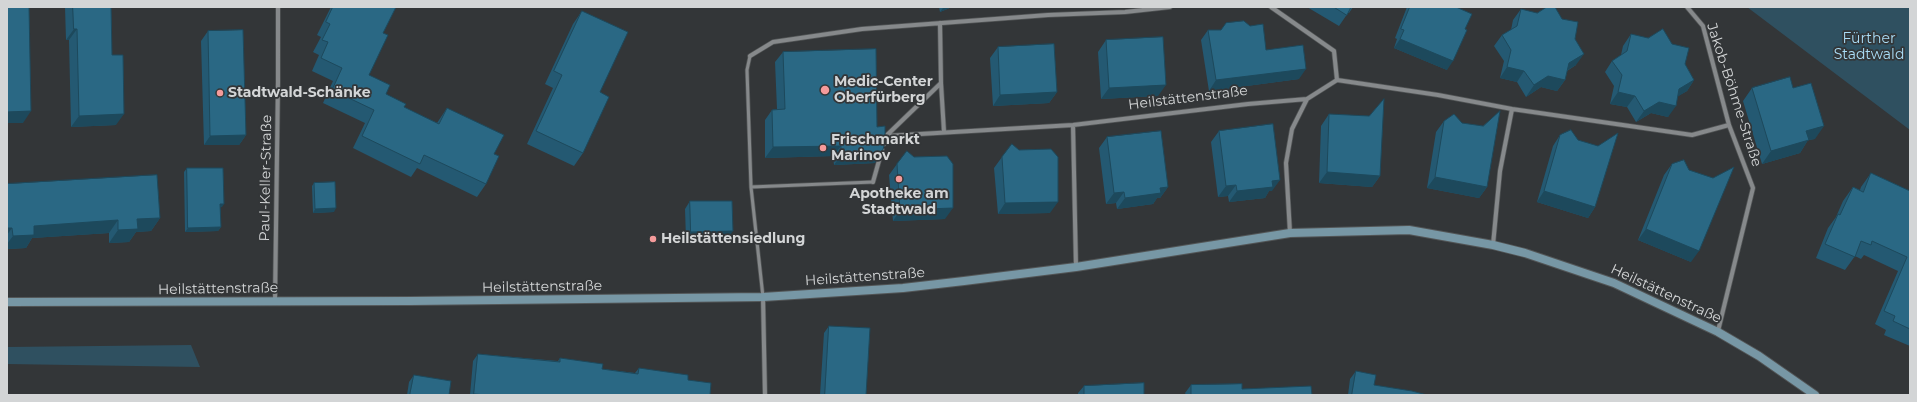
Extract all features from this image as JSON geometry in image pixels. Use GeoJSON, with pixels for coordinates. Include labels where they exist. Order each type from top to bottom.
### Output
{"type":"FeatureCollection","features":[{"type":"Feature","properties":{"kind":"street","name":"Paul-Keller-Straße"},"geometry":{"type":"LineString","coordinates":[[274,301],[278,7]]}},
{"type":"Feature","properties":{"kind":"street"},"geometry":{"type":"LineString","coordinates":[[750,56],[773,42],[862,29],[1125,12],[1170,7]]}},
{"type":"Feature","properties":{"kind":"street"},"geometry":{"type":"LineString","coordinates":[[1270,7],[1334,50],[1337,80],[1438,95],[1512,109],[1692,135],[1729,125]]}},
{"type":"Feature","properties":{"kind":"street","name":"Jakob-Böhme-Straße"},"geometry":{"type":"LineString","coordinates":[[1687,7],[1703,26],[1729,125],[1754,188],[1718,332]]}},
{"type":"Feature","properties":{"kind":"street"},"geometry":{"type":"LineString","coordinates":[[940,23],[941,83],[944,132]]}},
{"type":"Feature","properties":{"kind":"street","name":"Heilstättenstraße"},"geometry":{"type":"LineString","coordinates":[[886,136],[1073,125],[1248,104],[1307,99],[1337,80]]}},
{"type":"Feature","properties":{"kind":"street"},"geometry":{"type":"LineString","coordinates":[[873,182],[886,136],[941,83]]}},
{"type":"Feature","properties":{"kind":"street"},"geometry":{"type":"LineString","coordinates":[[1290,233],[1286,163],[1292,129],[1307,99]]}},
{"type":"Feature","properties":{"kind":"street"},"geometry":{"type":"LineString","coordinates":[[1493,245],[1500,171],[1512,109]]}},
{"type":"Feature","properties":{"kind":"street"},"geometry":{"type":"LineString","coordinates":[[1073,125],[1076,267]]}},
{"type":"Feature","properties":{"kind":"street","name":"Heilstättenstraße"},"geometry":{"type":"LineString","coordinates":[[7,302],[410,301],[763,297],[903,288],[1076,267],[1290,233],[1409,230],[1493,245],[1525,253],[1614,283],[1718,332],[1759,356],[1815,395]]}},
{"type":"Feature","properties":{"kind":"street"},"geometry":{"type":"LineString","coordinates":[[763,297],[765,395]]}},
{"type":"Feature","properties":{"kind":"lane"},"geometry":{"type":"LineString","coordinates":[[750,56],[747,70],[751,187],[763,297]]}},
{"type":"Feature","properties":{"kind":"lane"},"geometry":{"type":"LineString","coordinates":[[751,187],[873,182]]}},
{"type":"Feature","properties":{"kind":"green space","name":"Fürther Stadtwald"},"geometry":{"type":"Polygon","coordinates":[[[1747,7],[1910,7],[1910,130],[1747,7]]]}},
{"type":"Feature","properties":{"kind":"green space"},"geometry":{"type":"Polygon","coordinates":[[[191,345],[200,367],[7,364],[7,347],[191,345]]]}},
{"type":"Feature","properties":{"kind":"building"},"geometry":{"type":"Polygon","coordinates":[[[7,7],[29,7],[31,111],[7,112],[7,7]]]}},
{"type":"Feature","properties":{"kind":"building"},"geometry":{"type":"Polygon","coordinates":[[[73,7],[111,7],[112,55],[123,55],[124,114],[79,116],[77,29],[74,29],[73,7]]]}},
{"type":"Feature","properties":{"kind":"building"},"geometry":{"type":"Polygon","coordinates":[[[333,7],[396,7],[383,33],[388,35],[369,75],[390,85],[386,94],[406,104],[404,107],[439,124],[447,108],[504,135],[494,154],[499,156],[486,184],[424,155],[420,164],[362,136],[374,110],[332,90],[342,68],[321,58],[328,42],[322,40],[330,24],[326,22],[333,7]]]}},
{"type":"Feature","properties":{"kind":"building"},"geometry":{"type":"Polygon","coordinates":[[[1334,7],[1351,7],[1347,15],[1334,7]]]}},
{"type":"Feature","properties":{"kind":"building"},"geometry":{"type":"Polygon","coordinates":[[[1410,7],[1456,7],[1472,14],[1465,29],[1467,30],[1453,61],[1400,39],[1404,30],[1401,29],[1410,7]]]}},
{"type":"Feature","properties":{"kind":"building"},"geometry":{"type":"Polygon","coordinates":[[[1547,7],[1555,7],[1562,19],[1578,22],[1575,39],[1584,54],[1569,63],[1565,80],[1548,76],[1534,85],[1524,71],[1507,67],[1511,50],[1502,35],[1517,26],[1521,9],[1537,13],[1547,7]]]}},
{"type":"Feature","properties":{"kind":"building"},"geometry":{"type":"Polygon","coordinates":[[[582,11],[628,32],[600,92],[609,97],[583,153],[536,131],[562,75],[554,71],[582,11]]]}},
{"type":"Feature","properties":{"kind":"building"},"geometry":{"type":"Polygon","coordinates":[[[1244,21],[1250,26],[1263,24],[1266,50],[1303,45],[1306,69],[1216,80],[1208,30],[1221,30],[1226,23],[1244,21]]]}},
{"type":"Feature","properties":{"kind":"building"},"geometry":{"type":"Polygon","coordinates":[[[1663,29],[1672,44],[1689,48],[1685,64],[1694,80],[1679,89],[1676,106],[1659,102],[1644,111],[1635,96],[1618,92],[1622,75],[1612,61],[1627,51],[1631,34],[1648,38],[1663,29]]]}},
{"type":"Feature","properties":{"kind":"building","name":"Stadtwald-Schänke"},"geometry":{"type":"Polygon","coordinates":[[[243,30],[246,135],[210,136],[208,31],[243,30]]]}},
{"type":"Feature","properties":{"kind":"building"},"geometry":{"type":"Polygon","coordinates":[[[1163,37],[1166,85],[1109,88],[1106,40],[1163,37]]]}},
{"type":"Feature","properties":{"kind":"building"},"geometry":{"type":"Polygon","coordinates":[[[1054,44],[1057,92],[1000,95],[998,47],[1054,44]]]}},
{"type":"Feature","properties":{"kind":"building"},"geometry":{"type":"Polygon","coordinates":[[[876,49],[877,127],[885,126],[885,142],[882,153],[841,155],[841,146],[773,147],[772,110],[785,109],[783,52],[876,49]]]}},
{"type":"Feature","properties":{"kind":"building"},"geometry":{"type":"Polygon","coordinates":[[[1790,77],[1793,88],[1811,83],[1824,126],[1806,131],[1809,140],[1771,151],[1752,88],[1790,77]]]}},
{"type":"Feature","properties":{"kind":"building"},"geometry":{"type":"Polygon","coordinates":[[[1384,99],[1380,176],[1327,172],[1329,114],[1369,116],[1384,99]]]}},
{"type":"Feature","properties":{"kind":"building"},"geometry":{"type":"Polygon","coordinates":[[[1500,111],[1487,187],[1435,177],[1444,121],[1454,114],[1462,123],[1483,126],[1500,111]]]}},
{"type":"Feature","properties":{"kind":"building"},"geometry":{"type":"Polygon","coordinates":[[[1273,124],[1280,180],[1272,181],[1273,187],[1237,191],[1236,185],[1226,186],[1219,131],[1273,124]]]}},
{"type":"Feature","properties":{"kind":"building"},"geometry":{"type":"Polygon","coordinates":[[[1571,130],[1578,140],[1598,146],[1618,133],[1595,207],[1544,191],[1560,135],[1571,130]]]}},
{"type":"Feature","properties":{"kind":"building"},"geometry":{"type":"Polygon","coordinates":[[[1161,131],[1168,187],[1160,188],[1161,193],[1125,198],[1124,192],[1114,193],[1107,137],[1161,131]]]}},
{"type":"Feature","properties":{"kind":"building"},"geometry":{"type":"Polygon","coordinates":[[[1012,144],[1019,150],[1051,149],[1058,157],[1058,202],[1005,203],[1002,157],[1012,144]]]}},
{"type":"Feature","properties":{"kind":"building"},"geometry":{"type":"Polygon","coordinates":[[[907,151],[914,157],[947,156],[953,164],[953,208],[900,210],[897,164],[907,151]]]}},
{"type":"Feature","properties":{"kind":"building"},"geometry":{"type":"Polygon","coordinates":[[[1684,160],[1689,170],[1713,178],[1734,167],[1699,251],[1646,229],[1672,164],[1684,160]]]}},
{"type":"Feature","properties":{"kind":"building"},"geometry":{"type":"Polygon","coordinates":[[[187,168],[223,168],[224,204],[220,204],[221,227],[188,228],[187,168]]]}},
{"type":"Feature","properties":{"kind":"building"},"geometry":{"type":"Polygon","coordinates":[[[1871,173],[1910,191],[1910,329],[1893,321],[1895,316],[1884,311],[1907,257],[1872,241],[1871,245],[1861,241],[1855,257],[1825,244],[1838,214],[1840,215],[1853,187],[1863,192],[1871,173]]]}},
{"type":"Feature","properties":{"kind":"building"},"geometry":{"type":"Polygon","coordinates":[[[157,175],[160,218],[137,219],[138,229],[118,230],[118,220],[34,226],[34,235],[13,236],[12,228],[7,228],[7,184],[157,175]]]}},
{"type":"Feature","properties":{"kind":"building"},"geometry":{"type":"Polygon","coordinates":[[[335,182],[336,208],[315,209],[314,183],[335,182]]]}},
{"type":"Feature","properties":{"kind":"building"},"geometry":{"type":"Polygon","coordinates":[[[690,201],[732,201],[733,231],[691,232],[690,201]]]}},
{"type":"Feature","properties":{"kind":"building"},"geometry":{"type":"Polygon","coordinates":[[[829,326],[870,328],[866,395],[825,395],[829,326]]]}},
{"type":"Feature","properties":{"kind":"building"},"geometry":{"type":"Polygon","coordinates":[[[478,354],[560,362],[560,358],[603,364],[602,369],[638,374],[639,368],[688,375],[688,380],[711,383],[710,395],[474,394],[478,354]]]}},
{"type":"Feature","properties":{"kind":"building"},"geometry":{"type":"Polygon","coordinates":[[[1356,371],[1376,375],[1374,385],[1427,395],[1352,395],[1356,371]]]}},
{"type":"Feature","properties":{"kind":"building"},"geometry":{"type":"Polygon","coordinates":[[[414,375],[451,381],[449,395],[410,395],[414,375]]]}},
{"type":"Feature","properties":{"kind":"building"},"geometry":{"type":"Polygon","coordinates":[[[1144,383],[1144,395],[1084,395],[1084,386],[1144,383]]]}},
{"type":"Feature","properties":{"kind":"building"},"geometry":{"type":"Polygon","coordinates":[[[1242,384],[1242,389],[1311,386],[1312,395],[1191,395],[1191,385],[1242,384]]]}},
{"type":"Feature","properties":{"kind":"place","name":"Medic-Center Oberfürberg"},"geometry":{"type":"Point","coordinates":[825,90]}},
{"type":"Feature","properties":{"kind":"place","name":"Stadtwald-Schänke"},"geometry":{"type":"Point","coordinates":[220,93]}},
{"type":"Feature","properties":{"kind":"place","name":"Frischmarkt Marinov"},"geometry":{"type":"Point","coordinates":[823,148]}},
{"type":"Feature","properties":{"kind":"place","name":"Apotheke am Stadtwald"},"geometry":{"type":"Point","coordinates":[899,179]}},
{"type":"Feature","properties":{"kind":"place","name":"Heilstättensiedlung"},"geometry":{"type":"Point","coordinates":[653,239]}}]}
